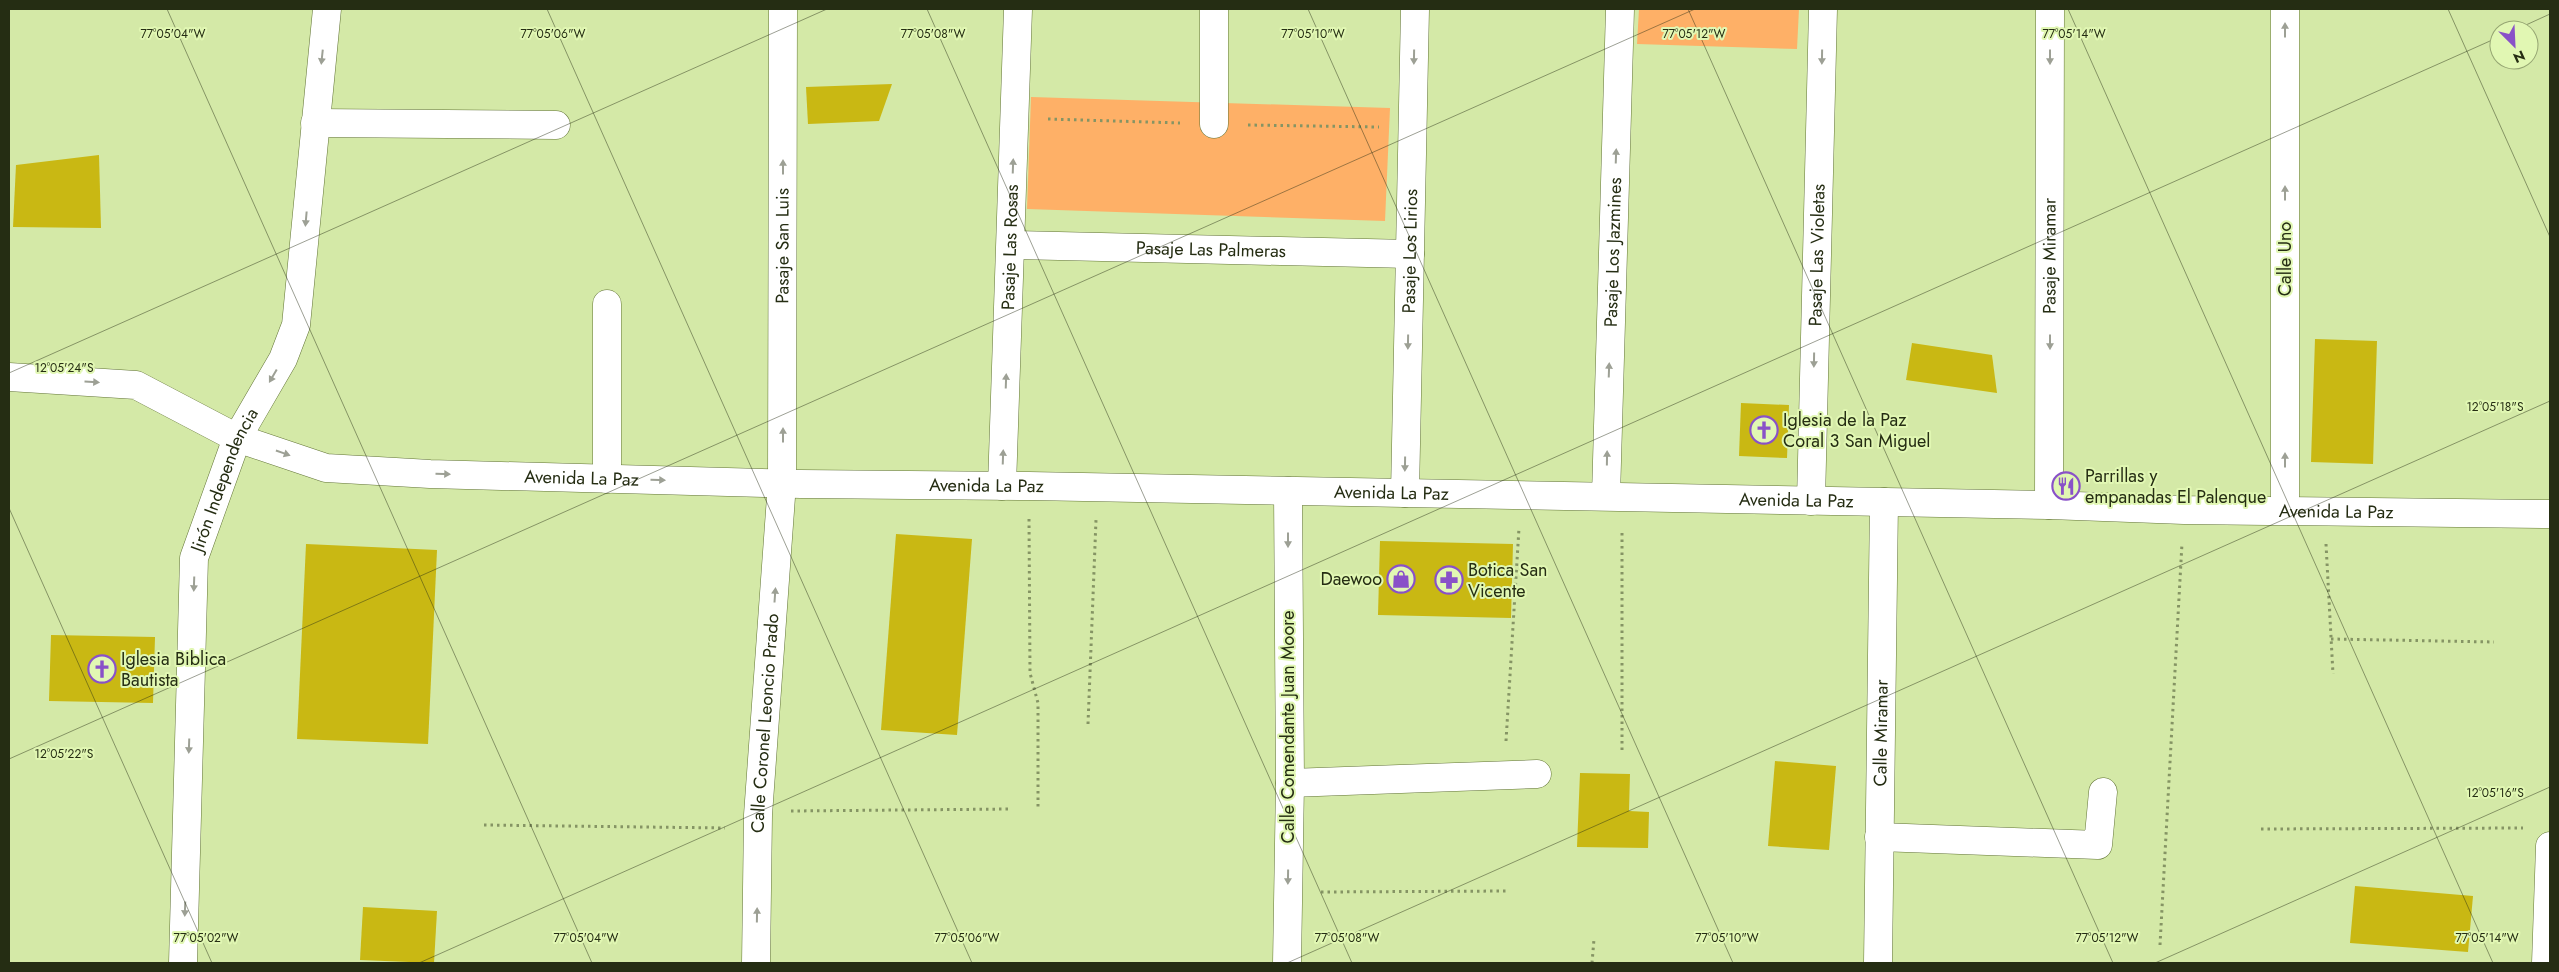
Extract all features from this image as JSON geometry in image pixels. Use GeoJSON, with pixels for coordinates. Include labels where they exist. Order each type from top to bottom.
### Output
{"type":"FeatureCollection","features":[{"type":"Feature","properties":{"kind":"street","name":"Jirón Independencia"},"geometry":{"type":"LineString","coordinates":[[183,963],[194,558],[237,438],[283,360],[296,325],[328,9]]}},
{"type":"Feature","properties":{"kind":"street","name":"Pasaje San Luis"},"geometry":{"type":"LineString","coordinates":[[782,484],[783,9]]}},
{"type":"Feature","properties":{"kind":"street","name":"Pasaje Las Rosas"},"geometry":{"type":"LineString","coordinates":[[1016,486],[1011,245],[1018,9]]}},
{"type":"Feature","properties":{"kind":"street"},"geometry":{"type":"LineString","coordinates":[[1214,9],[1214,124]]}},
{"type":"Feature","properties":{"kind":"street","name":"Pasaje Los Lirios"},"geometry":{"type":"LineString","coordinates":[[1405,493],[1415,9]]}},
{"type":"Feature","properties":{"kind":"street","name":"Pasaje Los Jazmines"},"geometry":{"type":"LineString","coordinates":[[1614,497],[1620,9]]}},
{"type":"Feature","properties":{"kind":"street","name":"Pasaje Las Violetas"},"geometry":{"type":"LineString","coordinates":[[1811,501],[1823,9]]}},
{"type":"Feature","properties":{"kind":"street","name":"Pasaje Miramar"},"geometry":{"type":"LineString","coordinates":[[2049,505],[2050,9]]}},
{"type":"Feature","properties":{"kind":"street","name":"Calle Uno"},"geometry":{"type":"LineString","coordinates":[[2285,9],[2285,509]]}},
{"type":"Feature","properties":{"kind":"street"},"geometry":{"type":"LineString","coordinates":[[315,124],[556,125]]}},
{"type":"Feature","properties":{"kind":"street","name":"Pasaje Las Palmeras"},"geometry":{"type":"LineString","coordinates":[[1011,245],[1410,254]]}},
{"type":"Feature","properties":{"kind":"street"},"geometry":{"type":"LineString","coordinates":[[607,479],[608,304]]}},
{"type":"Feature","properties":{"kind":"street","name":"Avenida La Paz"},"geometry":{"type":"LineString","coordinates":[[9,377],[136,384],[237,438],[326,468],[430,474],[782,484],[1098,487],[2049,505],[2184,510],[2285,509],[2550,514]]}},
{"type":"Feature","properties":{"kind":"street","name":"Calle Coronel Leoncio Prado"},"geometry":{"type":"LineString","coordinates":[[756,963],[758,815],[782,484]]}},
{"type":"Feature","properties":{"kind":"street","name":"Calle Comendante Juan Moore"},"geometry":{"type":"LineString","coordinates":[[1287,963],[1290,783],[1288,491]]}},
{"type":"Feature","properties":{"kind":"street","name":"Calle Miramar"},"geometry":{"type":"LineString","coordinates":[[1878,963],[1884,502]]}},
{"type":"Feature","properties":{"kind":"street"},"geometry":{"type":"LineString","coordinates":[[1290,783],[1537,774]]}},
{"type":"Feature","properties":{"kind":"street"},"geometry":{"type":"LineString","coordinates":[[1880,837],[2098,845],[2103,792]]}},
{"type":"Feature","properties":{"kind":"street"},"geometry":{"type":"LineString","coordinates":[[2546,963],[2550,846]]}},
{"type":"Feature","properties":{"kind":"path"},"geometry":{"type":"LineString","coordinates":[[1016,486],[1030,673],[1038,703],[1038,808]]}},
{"type":"Feature","properties":{"kind":"path"},"geometry":{"type":"LineString","coordinates":[[1088,724],[1098,487]]}},
{"type":"Feature","properties":{"kind":"path"},"geometry":{"type":"LineString","coordinates":[[1506,744],[1521,495]]}},
{"type":"Feature","properties":{"kind":"path"},"geometry":{"type":"LineString","coordinates":[[1614,497],[1622,750]]}},
{"type":"Feature","properties":{"kind":"path"},"geometry":{"type":"LineString","coordinates":[[2160,945],[2184,510]]}},
{"type":"Feature","properties":{"kind":"path"},"geometry":{"type":"LineString","coordinates":[[2324,510],[2333,674]]}},
{"type":"Feature","properties":{"kind":"path"},"geometry":{"type":"LineString","coordinates":[[2331,639],[2494,642]]}},
{"type":"Feature","properties":{"kind":"path"},"geometry":{"type":"LineString","coordinates":[[484,825],[724,829],[758,815],[788,811],[1012,809]]}},
{"type":"Feature","properties":{"kind":"path"},"geometry":{"type":"LineString","coordinates":[[2261,829],[2530,828]]}},
{"type":"Feature","properties":{"kind":"path"},"geometry":{"type":"LineString","coordinates":[[1287,892],[1508,891]]}},
{"type":"Feature","properties":{"kind":"path"},"geometry":{"type":"LineString","coordinates":[[1592,963],[1594,939]]}},
{"type":"Feature","properties":{"kind":"shaded area"},"geometry":{"type":"Polygon","coordinates":[[[1639,9],[1799,9],[1797,49],[1637,44],[1639,9]]]}},
{"type":"Feature","properties":{"kind":"shaded area"},"geometry":{"type":"Polygon","coordinates":[[[1031,97],[1390,108],[1385,221],[1027,209],[1031,97]]]}},
{"type":"Feature","properties":{"kind":"building"},"geometry":{"type":"Polygon","coordinates":[[[892,84],[879,121],[808,124],[806,87],[892,84]]]}},
{"type":"Feature","properties":{"kind":"building"},"geometry":{"type":"Polygon","coordinates":[[[99,155],[101,228],[13,227],[16,165],[99,155]]]}},
{"type":"Feature","properties":{"kind":"building"},"geometry":{"type":"Polygon","coordinates":[[[2315,339],[2377,341],[2373,464],[2311,462],[2315,339]]]}},
{"type":"Feature","properties":{"kind":"building"},"geometry":{"type":"Polygon","coordinates":[[[1912,343],[1992,355],[1997,393],[1906,380],[1912,343]]]}},
{"type":"Feature","properties":{"kind":"building","name":"Iglesia de la Paz Coral 3 San Miguel"},"geometry":{"type":"Polygon","coordinates":[[[1741,403],[1789,405],[1787,458],[1739,456],[1741,403]]]}},
{"type":"Feature","properties":{"kind":"building"},"geometry":{"type":"Polygon","coordinates":[[[896,534],[972,539],[957,735],[881,730],[896,534]]]}},
{"type":"Feature","properties":{"kind":"building"},"geometry":{"type":"Polygon","coordinates":[[[1380,541],[1513,544],[1511,618],[1378,615],[1380,541]]]}},
{"type":"Feature","properties":{"kind":"building"},"geometry":{"type":"Polygon","coordinates":[[[306,544],[437,550],[428,744],[297,739],[306,544]]]}},
{"type":"Feature","properties":{"kind":"building","name":"Iglesia Biblica Bautista"},"geometry":{"type":"Polygon","coordinates":[[[51,635],[155,637],[153,703],[49,701],[51,635]]]}},
{"type":"Feature","properties":{"kind":"building"},"geometry":{"type":"Polygon","coordinates":[[[1775,761],[1836,766],[1829,850],[1768,846],[1775,761]]]}},
{"type":"Feature","properties":{"kind":"building"},"geometry":{"type":"Polygon","coordinates":[[[1580,773],[1630,774],[1629,811],[1649,812],[1648,848],[1577,847],[1580,773]]]}},
{"type":"Feature","properties":{"kind":"building"},"geometry":{"type":"Polygon","coordinates":[[[2355,886],[2473,896],[2468,952],[2350,943],[2355,886]]]}},
{"type":"Feature","properties":{"kind":"building"},"geometry":{"type":"Polygon","coordinates":[[[363,907],[437,911],[434,963],[360,960],[363,907]]]}},
{"type":"Feature","properties":{"kind":"place","name":"Iglesia de la Paz Coral 3 San Miguel"},"geometry":{"type":"Point","coordinates":[1764,430]}},
{"type":"Feature","properties":{"kind":"place","name":"Parrillas y empanadas El Palenque"},"geometry":{"type":"Point","coordinates":[2066,486]}},
{"type":"Feature","properties":{"kind":"place","name":"Daewoo"},"geometry":{"type":"Point","coordinates":[1401,579]}},
{"type":"Feature","properties":{"kind":"place","name":"Botica San Vicente"},"geometry":{"type":"Point","coordinates":[1449,580]}},
{"type":"Feature","properties":{"kind":"place","name":"Iglesia Biblica Bautista"},"geometry":{"type":"Point","coordinates":[102,669]}}]}
